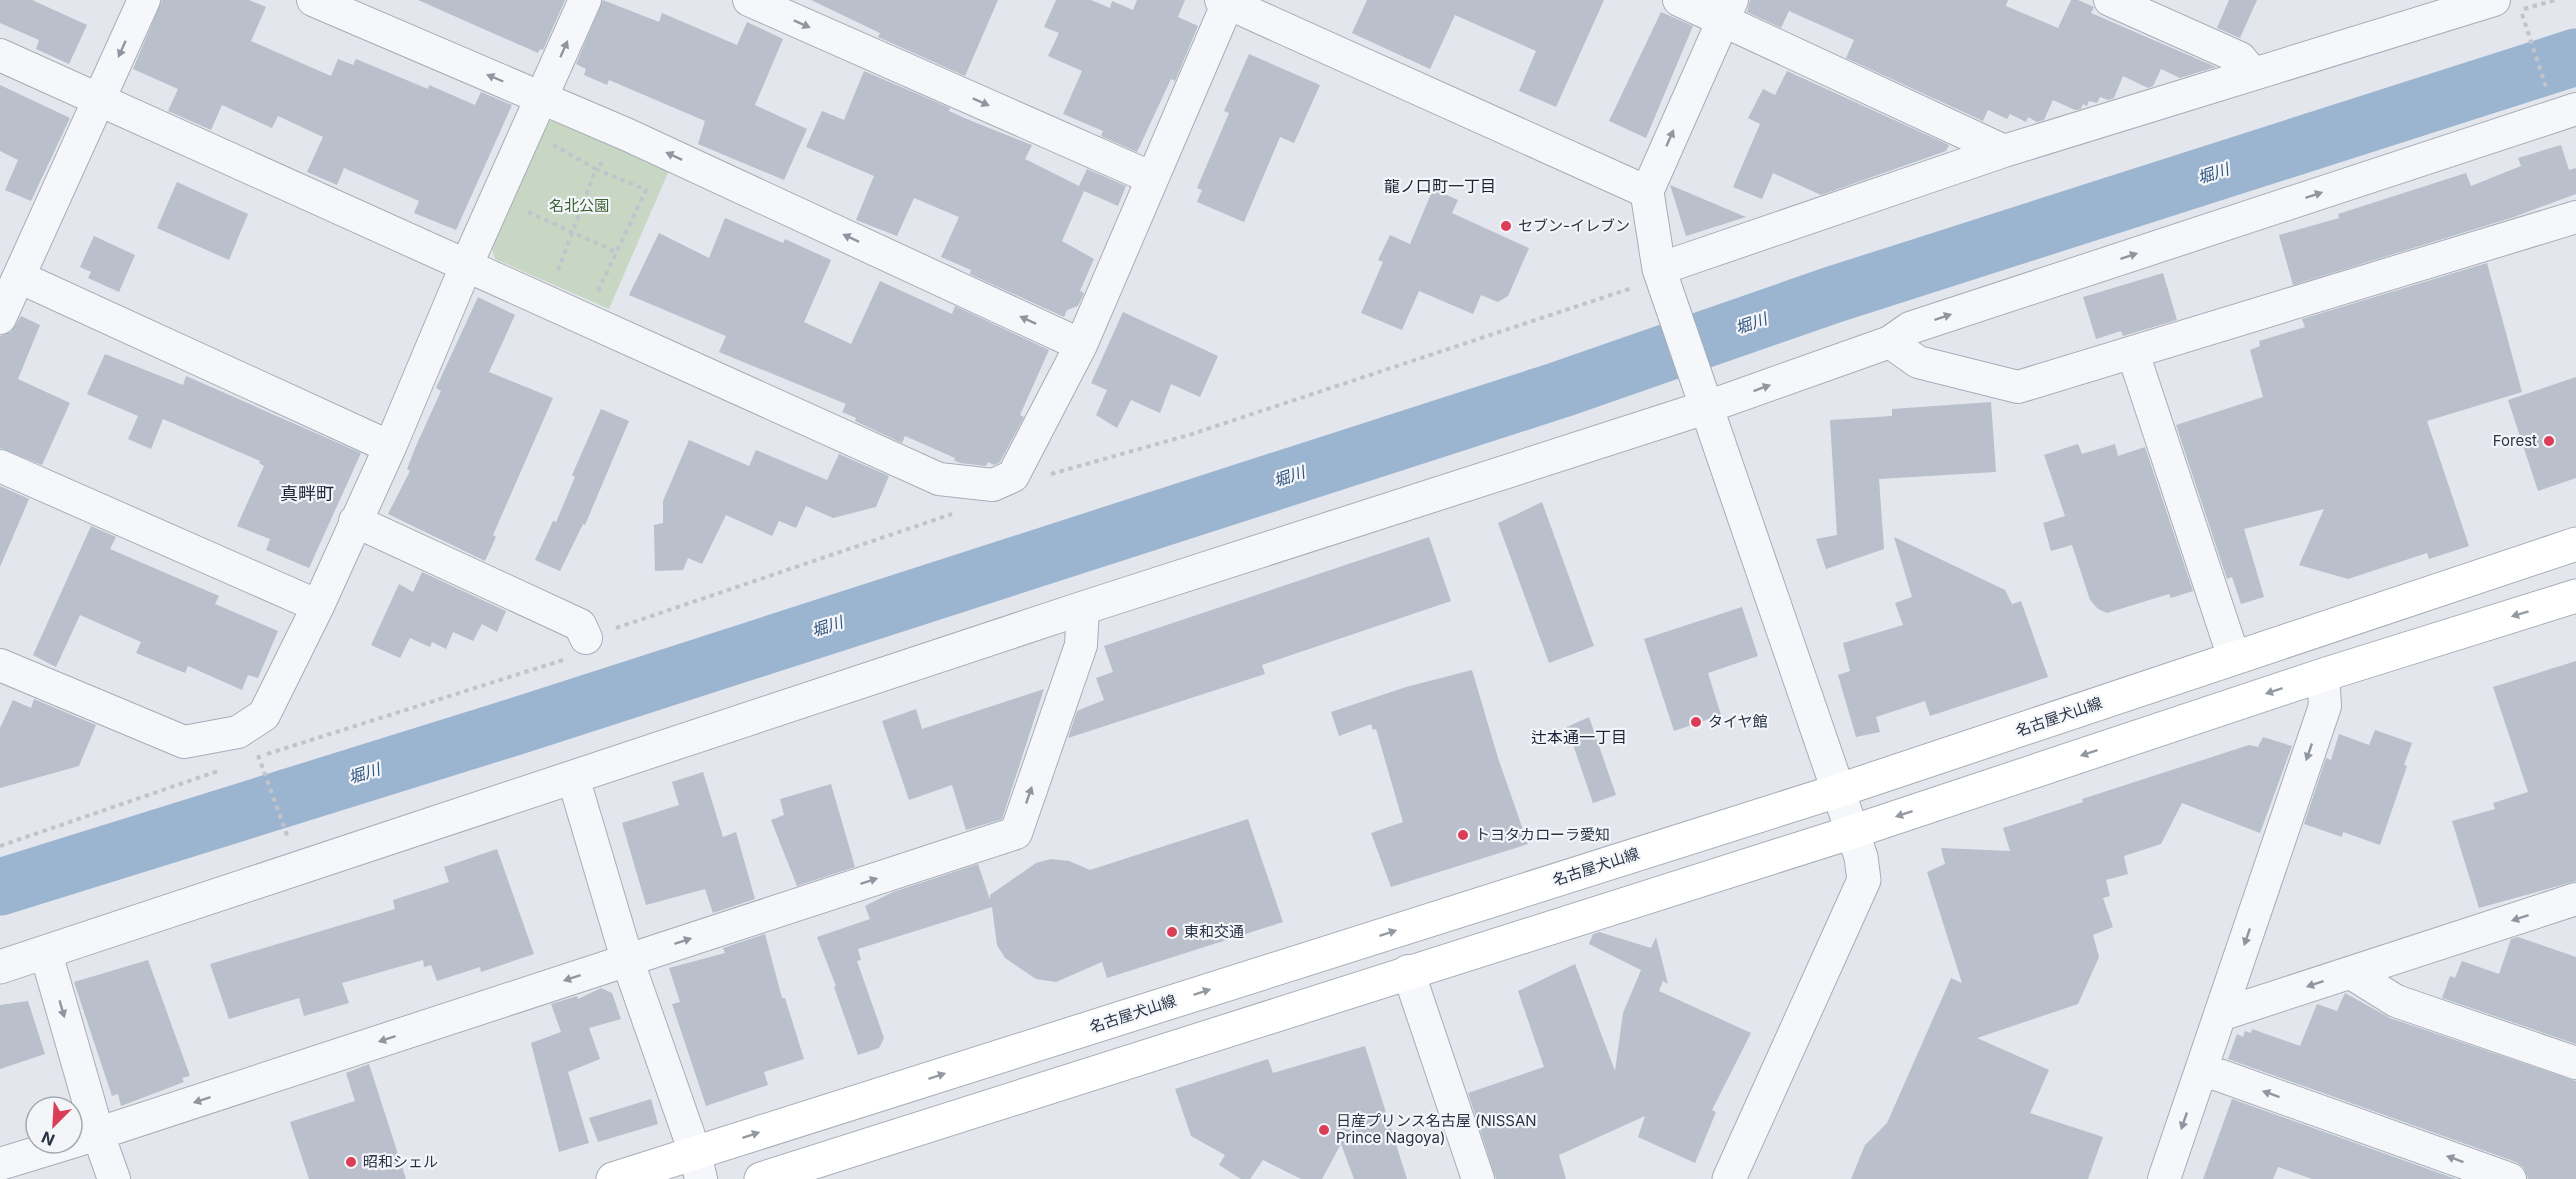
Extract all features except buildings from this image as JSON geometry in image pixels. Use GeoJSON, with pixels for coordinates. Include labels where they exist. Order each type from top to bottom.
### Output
{"type":"FeatureCollection","features":[{"type":"Feature","properties":{"kind":"main road","name":"名古屋犬山線"},"geometry":{"type":"LineString","coordinates":[[613,1179],[698,1166],[1837,791],[2576,544]]}},
{"type":"Feature","properties":{"kind":"main road"},"geometry":{"type":"LineString","coordinates":[[761,1179],[1852,831],[2323,675],[2576,596]]}},
{"type":"Feature","properties":{"kind":"street"},"geometry":{"type":"LineString","coordinates":[[0,318],[144,0]]}},
{"type":"Feature","properties":{"kind":"street"},"geometry":{"type":"LineString","coordinates":[[313,0],[628,135],[1081,345]]}},
{"type":"Feature","properties":{"kind":"street"},"geometry":{"type":"LineString","coordinates":[[0,665],[184,742],[238,732],[264,715],[318,606],[390,447],[466,266],[585,0]]}},
{"type":"Feature","properties":{"kind":"street"},"geometry":{"type":"LineString","coordinates":[[748,0],[1152,178]]}},
{"type":"Feature","properties":{"kind":"street"},"geometry":{"type":"LineString","coordinates":[[1679,0],[1728,10],[2004,151]]}},
{"type":"Feature","properties":{"kind":"street"},"geometry":{"type":"LineString","coordinates":[[2110,0],[2240,58],[2253,74]]}},
{"type":"Feature","properties":{"kind":"street"},"geometry":{"type":"LineString","coordinates":[[0,54],[939,479],[993,485],[1013,476],[1081,345],[1226,1],[1647,192]]}},
{"type":"Feature","properties":{"kind":"street"},"geometry":{"type":"LineString","coordinates":[[1650,277],[2004,151],[2253,74],[2507,5]]}},
{"type":"Feature","properties":{"kind":"street"},"geometry":{"type":"LineString","coordinates":[[1728,10],[1647,192],[1650,277],[1673,309],[1861,857],[1864,880],[1729,1179]]}},
{"type":"Feature","properties":{"kind":"street"},"geometry":{"type":"LineString","coordinates":[[0,967],[1083,608],[1701,393],[1890,342],[1910,328],[2562,103]]}},
{"type":"Feature","properties":{"kind":"street"},"geometry":{"type":"LineString","coordinates":[[1890,342],[1918,362],[2019,387],[2574,226]]}},
{"type":"Feature","properties":{"kind":"street"},"geometry":{"type":"LineString","coordinates":[[19,277],[390,447]]}},
{"type":"Feature","properties":{"kind":"street"},"geometry":{"type":"LineString","coordinates":[[2133,353],[2234,658]]}},
{"type":"Feature","properties":{"kind":"street"},"geometry":{"type":"LineString","coordinates":[[0,466],[318,606]]}},
{"type":"Feature","properties":{"kind":"street"},"geometry":{"type":"LineString","coordinates":[[355,521],[580,625],[586,638]]}},
{"type":"Feature","properties":{"kind":"street"},"geometry":{"type":"LineString","coordinates":[[84,1139],[1016,833],[1081,645],[1083,608]]}},
{"type":"Feature","properties":{"kind":"street"},"geometry":{"type":"LineString","coordinates":[[2164,1179],[2325,706],[2323,675]]}},
{"type":"Feature","properties":{"kind":"street"},"geometry":{"type":"LineString","coordinates":[[573,777],[627,959],[698,1166]]}},
{"type":"Feature","properties":{"kind":"street"},"geometry":{"type":"LineString","coordinates":[[2220,1015],[2571,907]]}},
{"type":"Feature","properties":{"kind":"street"},"geometry":{"type":"LineString","coordinates":[[46,953],[72,1095]]}},
{"type":"Feature","properties":{"kind":"street"},"geometry":{"type":"LineString","coordinates":[[1408,971],[1478,1179]]}},
{"type":"Feature","properties":{"kind":"street"},"geometry":{"type":"LineString","coordinates":[[2351,973],[2396,1001],[2576,1063]]}},
{"type":"Feature","properties":{"kind":"street"},"geometry":{"type":"LineString","coordinates":[[2202,1069],[2510,1179]]}},
{"type":"Feature","properties":{"kind":"street"},"geometry":{"type":"LineString","coordinates":[[84,1145],[114,1179]]}},
{"type":"Feature","properties":{"kind":"street"},"geometry":{"type":"LineString","coordinates":[[0,1164],[30,1155]]}},
{"type":"Feature","properties":{"kind":"path"},"geometry":{"type":"LineString","coordinates":[[2507,5],[2562,103]]}},
{"type":"Feature","properties":{"kind":"path"},"geometry":{"type":"LineString","coordinates":[[557,275],[596,169],[628,135]]}},
{"type":"Feature","properties":{"kind":"path"},"geometry":{"type":"LineString","coordinates":[[551,157],[555,146],[596,169],[646,190],[597,293],[587,288]]}},
{"type":"Feature","properties":{"kind":"path"},"geometry":{"type":"LineString","coordinates":[[523,222],[532,201]]}},
{"type":"Feature","properties":{"kind":"path"},"geometry":{"type":"LineString","coordinates":[[528,212],[616,252]]}},
{"type":"Feature","properties":{"kind":"path"},"geometry":{"type":"LineString","coordinates":[[547,271],[567,280]]}},
{"type":"Feature","properties":{"kind":"path"},"geometry":{"type":"LineString","coordinates":[[1045,475],[1200,432],[1650,277]]}},
{"type":"Feature","properties":{"kind":"path"},"geometry":{"type":"LineString","coordinates":[[248,760],[572,658],[586,638],[960,511]]}},
{"type":"Feature","properties":{"kind":"path"},"geometry":{"type":"LineString","coordinates":[[260,756],[288,839]]}},
{"type":"Feature","properties":{"kind":"path"},"geometry":{"type":"LineString","coordinates":[[0,846],[226,768]]}},
{"type":"Feature","properties":{"kind":"green space","name":"名北公園"},"geometry":{"type":"Polygon","coordinates":[[[559,119],[670,168],[609,309],[495,259],[488,236],[541,123],[559,119]]]}},
{"type":"Feature","properties":{"kind":"waterway","name":"堀川"},"geometry":{"type":"LineString","coordinates":[[0,887],[517,726],[1559,390],[1832,295],[2576,57]]}},
{"type":"Feature","properties":{"kind":"place","name":"セブン-イレブン"},"geometry":{"type":"Point","coordinates":[1506,226]}},
{"type":"Feature","properties":{"kind":"place","name":"Forest"},"geometry":{"type":"Point","coordinates":[2549,441]}},
{"type":"Feature","properties":{"kind":"place","name":"タイヤ館"},"geometry":{"type":"Point","coordinates":[1696,722]}},
{"type":"Feature","properties":{"kind":"place","name":"トヨタカローラ愛知"},"geometry":{"type":"Point","coordinates":[1463,835]}},
{"type":"Feature","properties":{"kind":"place","name":"東和交通"},"geometry":{"type":"Point","coordinates":[1172,932]}},
{"type":"Feature","properties":{"kind":"place","name":"日産プリンス名古屋 (NISSAN Prince Nagoya)"},"geometry":{"type":"Point","coordinates":[1324,1130]}},
{"type":"Feature","properties":{"kind":"place","name":"昭和シェル"},"geometry":{"type":"Point","coordinates":[351,1162]}},
{"type":"Feature","properties":{"kind":"district","name":"龍ノ口町一丁目"},"geometry":{"type":"Point","coordinates":[1440,186]}},
{"type":"Feature","properties":{"kind":"district","name":"真畔町"},"geometry":{"type":"Point","coordinates":[307,494]}},
{"type":"Feature","properties":{"kind":"district","name":"辻本通一丁目"},"geometry":{"type":"Point","coordinates":[1579,737]}}]}
